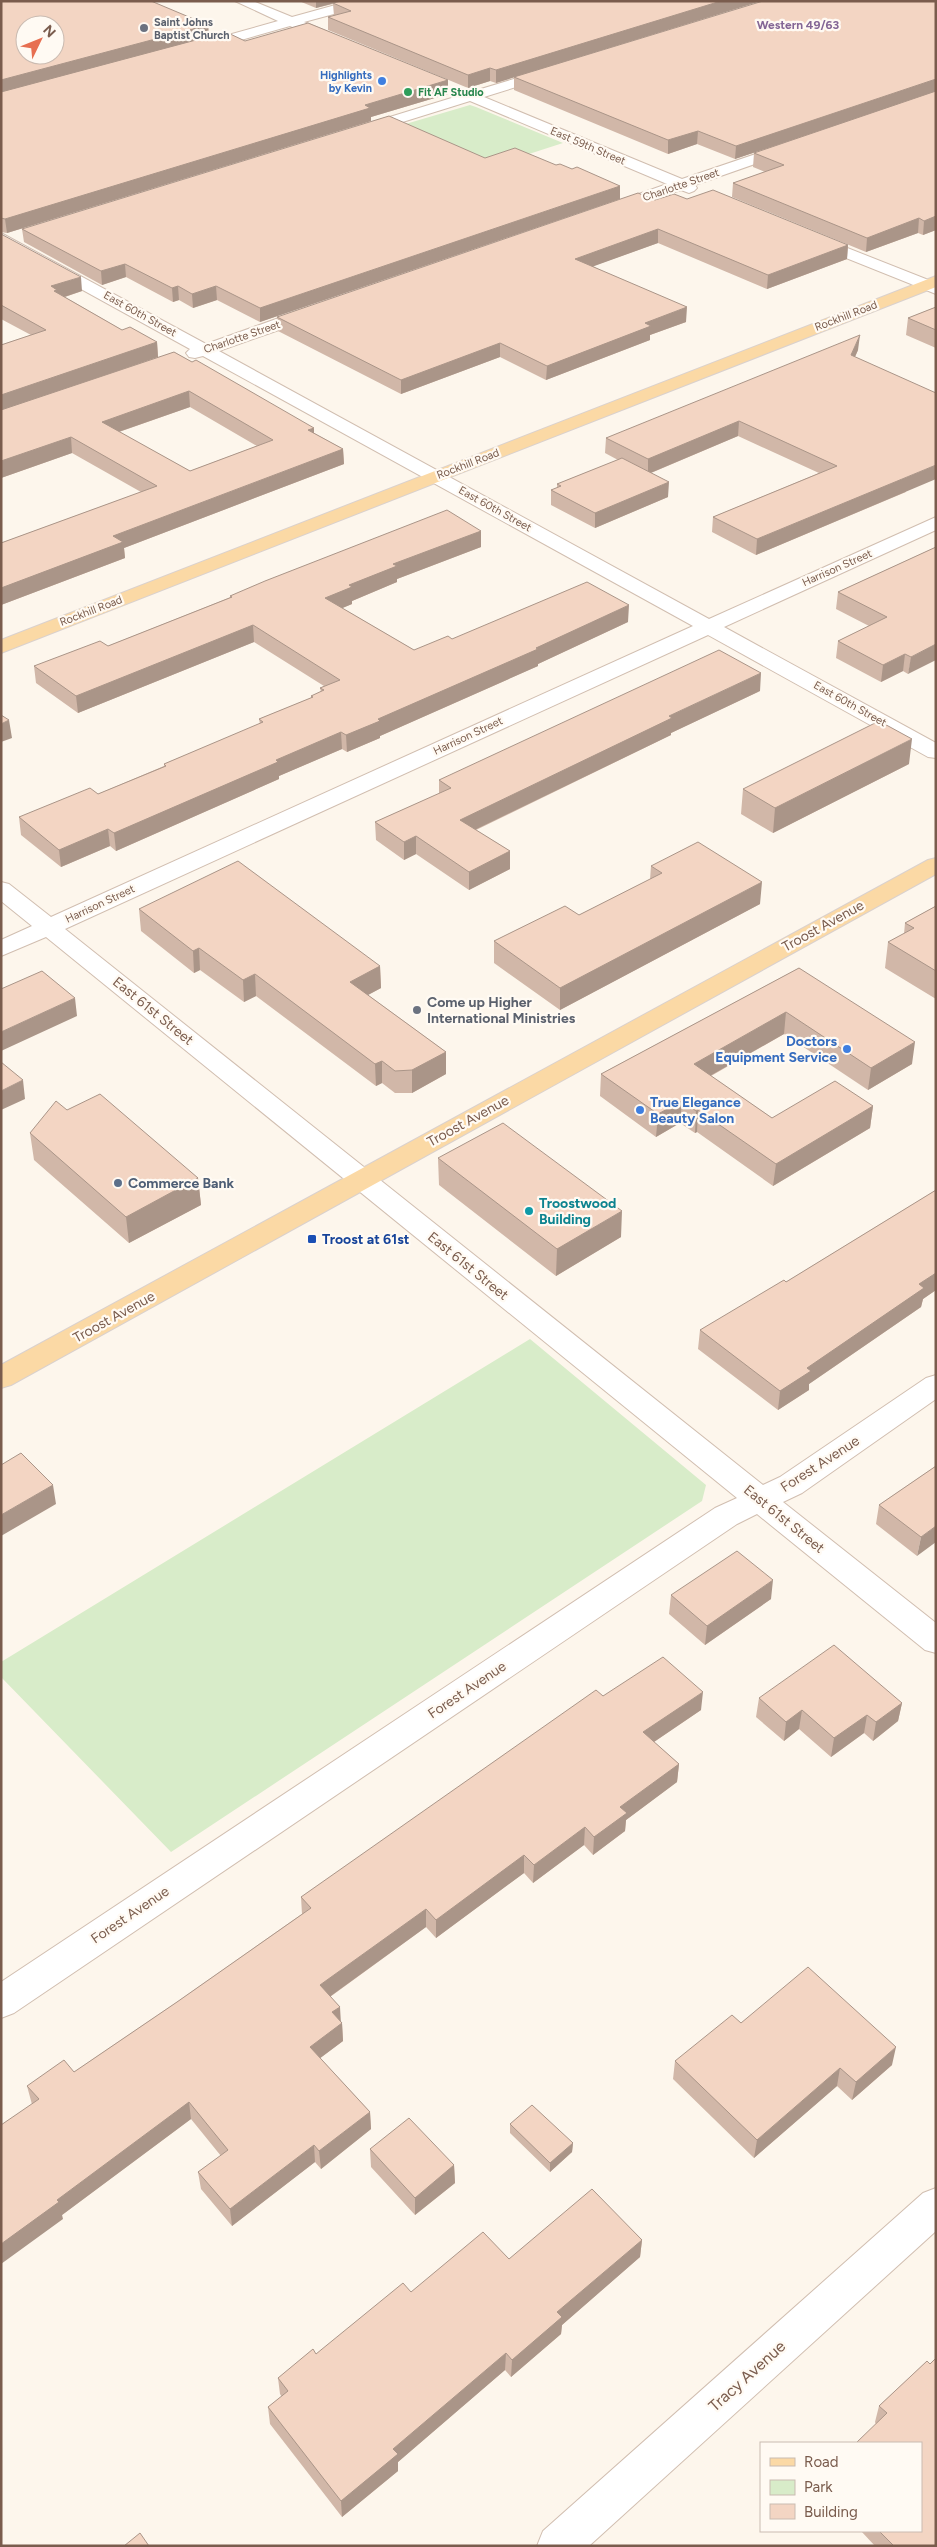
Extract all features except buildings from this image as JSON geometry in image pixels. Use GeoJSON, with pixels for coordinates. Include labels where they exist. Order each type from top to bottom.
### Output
{"type":"FeatureCollection","features":[{"type":"Feature","properties":{"kind":"main road","name":"Rockhill Road"},"geometry":{"type":"LineString","coordinates":[[1,647],[436,476],[932,285]]}},
{"type":"Feature","properties":{"kind":"main road","name":"Troost Avenue"},"geometry":{"type":"LineString","coordinates":[[1,1378],[936,865]]}},
{"type":"Feature","properties":{"kind":"street"},"geometry":{"type":"LineString","coordinates":[[241,1],[344,44]]}},
{"type":"Feature","properties":{"kind":"street"},"geometry":{"type":"LineString","coordinates":[[189,50],[366,1]]}},
{"type":"Feature","properties":{"kind":"street"},"geometry":{"type":"LineString","coordinates":[[342,136],[559,69]]}},
{"type":"Feature","properties":{"kind":"street","name":"East 59th Street"},"geometry":{"type":"LineString","coordinates":[[451,88],[703,194]]}},
{"type":"Feature","properties":{"kind":"street","name":"Charlotte Street"},"geometry":{"type":"LineString","coordinates":[[600,213],[808,142]]}},
{"type":"Feature","properties":{"kind":"street"},"geometry":{"type":"LineString","coordinates":[[802,234],[932,285]]}},
{"type":"Feature","properties":{"kind":"street","name":"East 60th Street"},"geometry":{"type":"LineString","coordinates":[[8,239],[936,752]]}},
{"type":"Feature","properties":{"kind":"street","name":"Charlotte Street"},"geometry":{"type":"LineString","coordinates":[[176,359],[331,306]]}},
{"type":"Feature","properties":{"kind":"street","name":"Harrison Street"},"geometry":{"type":"LineString","coordinates":[[1,949],[936,523]]}},
{"type":"Feature","properties":{"kind":"street","name":"East 61st Street"},"geometry":{"type":"LineString","coordinates":[[1,889],[936,1641]]}},
{"type":"Feature","properties":{"kind":"street","name":"Forest Avenue"},"geometry":{"type":"LineString","coordinates":[[1,2002],[726,1516],[791,1485],[936,1385]]}},
{"type":"Feature","properties":{"kind":"street","name":"Tracy Avenue"},"geometry":{"type":"LineString","coordinates":[[558,2546],[936,2206]]}},
{"type":"Feature","properties":{"kind":"green space"},"geometry":{"type":"Polygon","coordinates":[[[470,105],[563,143],[485,168],[392,128],[470,105]]]}},
{"type":"Feature","properties":{"kind":"green space"},"geometry":{"type":"Polygon","coordinates":[[[530,1339],[706,1485],[702,1501],[171,1852],[1,1677],[1,1662],[530,1339]]]}},
{"type":"Feature","properties":{"kind":"place","name":"Saint Johns Baptist Church"},"geometry":{"type":"Point","coordinates":[144,28]}},
{"type":"Feature","properties":{"kind":"place","name":"Highlights by Kevin"},"geometry":{"type":"Point","coordinates":[382,81]}},
{"type":"Feature","properties":{"kind":"place","name":"Fit AF Studio"},"geometry":{"type":"Point","coordinates":[408,92]}},
{"type":"Feature","properties":{"kind":"place","name":"Come up Higher International Ministries"},"geometry":{"type":"Point","coordinates":[417,1010]}},
{"type":"Feature","properties":{"kind":"place","name":"Doctors Equipment Service"},"geometry":{"type":"Point","coordinates":[847,1049]}},
{"type":"Feature","properties":{"kind":"place","name":"True Elegance Beauty Salon"},"geometry":{"type":"Point","coordinates":[640,1110]}},
{"type":"Feature","properties":{"kind":"place","name":"Commerce Bank"},"geometry":{"type":"Point","coordinates":[118,1183]}},
{"type":"Feature","properties":{"kind":"place","name":"Troostwood Building"},"geometry":{"type":"Point","coordinates":[529,1211]}},
{"type":"Feature","properties":{"kind":"place","name":"Troost at 61st"},"geometry":{"type":"Point","coordinates":[312,1239]}},
{"type":"Feature","properties":{"kind":"district","name":"Western 49/63"},"geometry":{"type":"Point","coordinates":[798,25]}}]}
